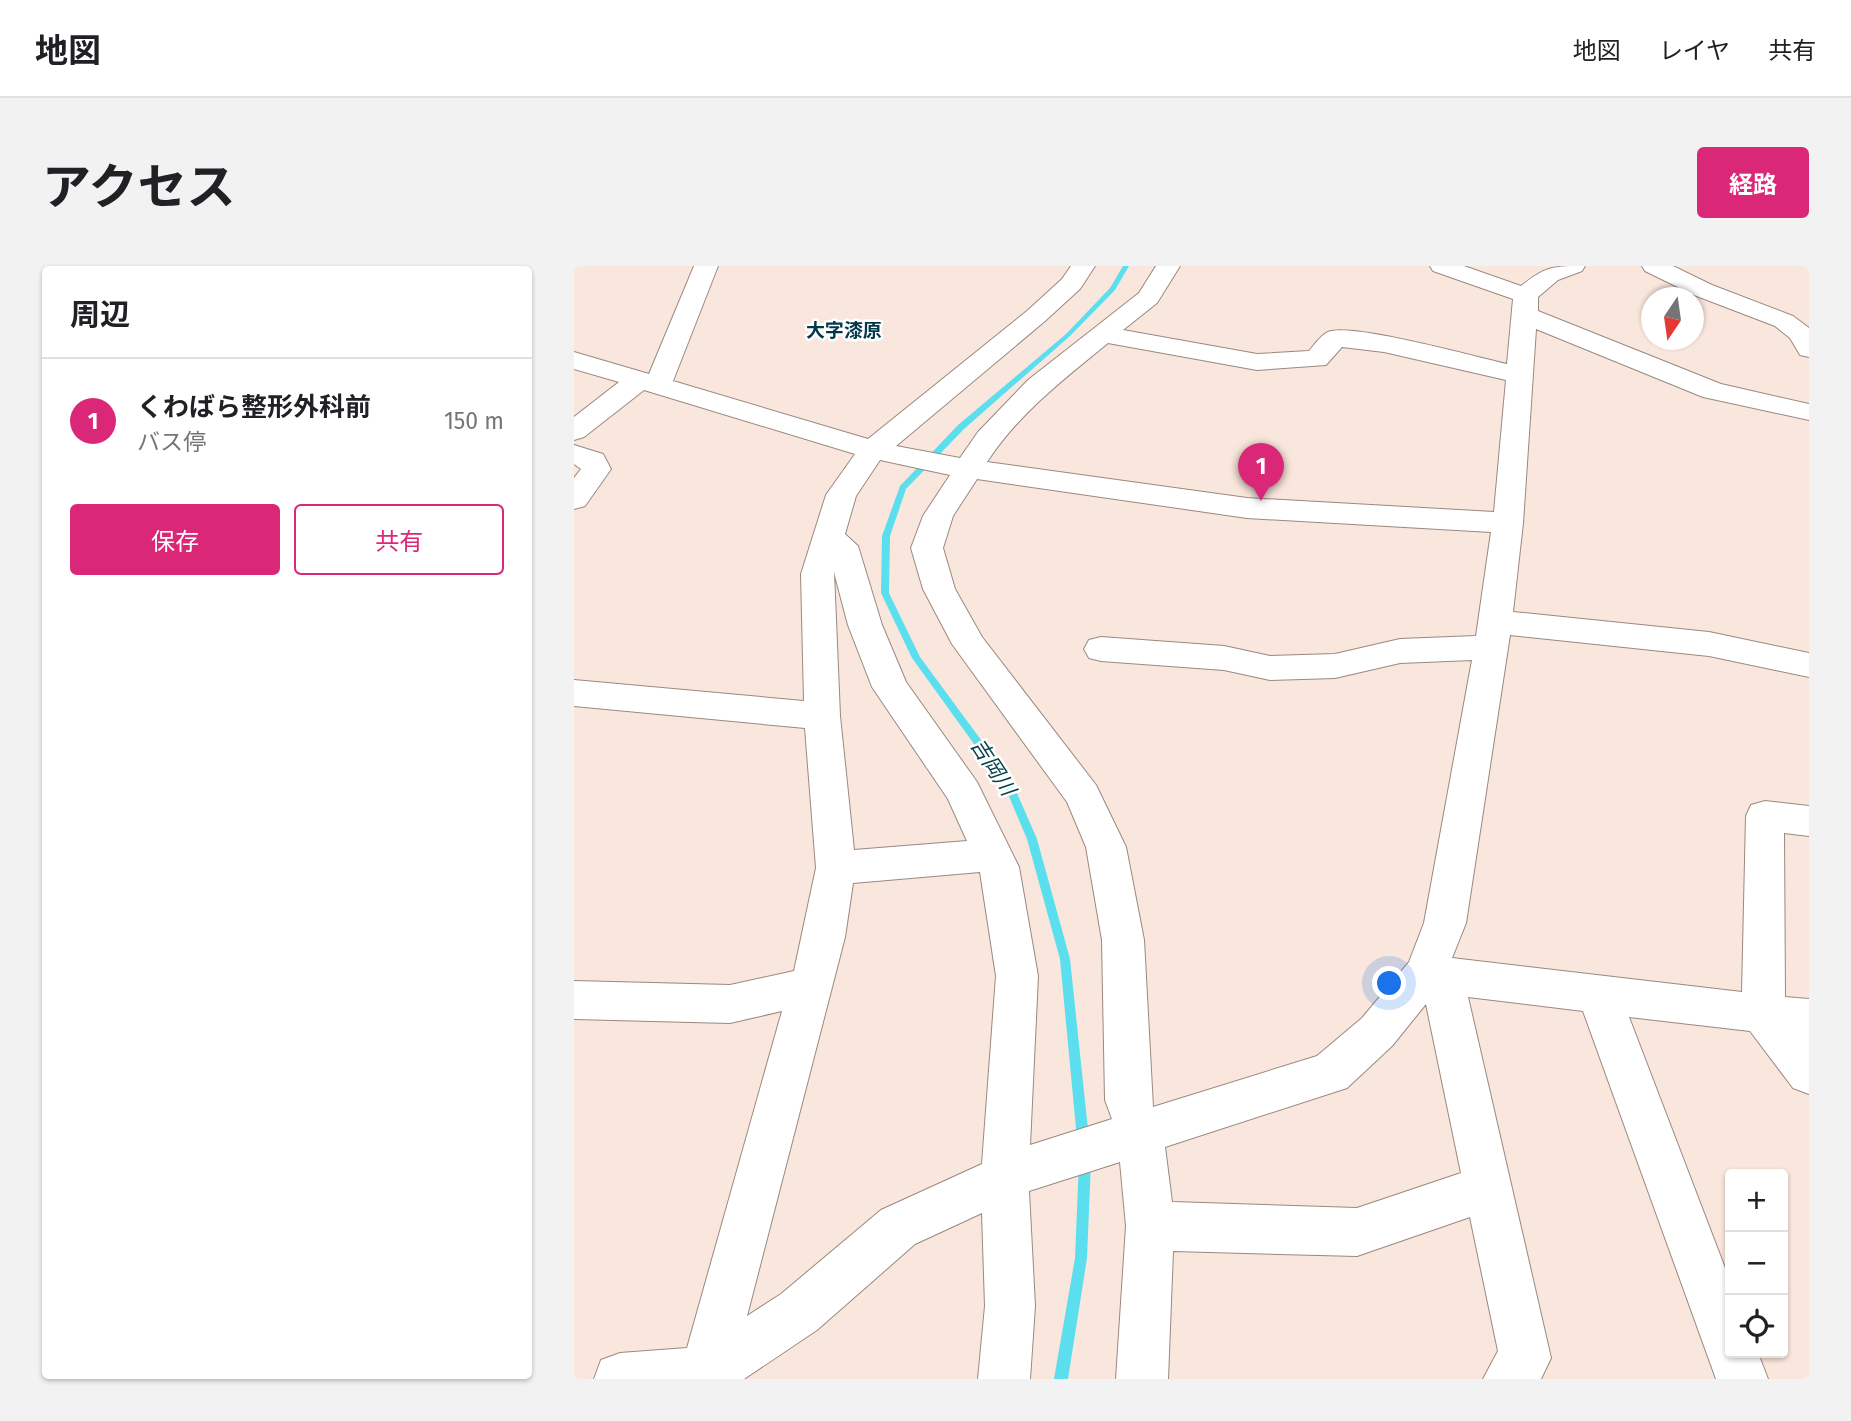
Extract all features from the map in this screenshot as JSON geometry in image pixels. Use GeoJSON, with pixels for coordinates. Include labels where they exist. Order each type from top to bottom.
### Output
{"type":"FeatureCollection","features":[{"type":"Feature","properties":{"kind":"street"},"geometry":{"type":"LineString","coordinates":[[574,431],[649,382],[706,266]]}},
{"type":"Feature","properties":{"kind":"street"},"geometry":{"type":"LineString","coordinates":[[706,1376],[811,986],[836,868],[822,716],[817,575],[841,495],[1071,284],[1083,266]]}},
{"type":"Feature","properties":{"kind":"street"},"geometry":{"type":"LineString","coordinates":[[1142,1379],[1150,1226],[1128,1100],[1123,940],[1106,847],[1083,795],[968,645],[939,589],[927,548],[938,516],[962,468],[1038,386],[1148,298],[1168,266]]}},
{"type":"Feature","properties":{"kind":"street"},"geometry":{"type":"LineString","coordinates":[[1442,266],[1501,289],[1525,305],[1713,391],[1809,412]]}},
{"type":"Feature","properties":{"kind":"street"},"geometry":{"type":"LineString","coordinates":[[620,1379],[706,1376],[799,1312],[898,1227],[1012,1175],[1331,1073],[1377,1032],[1425,972],[1445,923],[1494,634],[1508,523],[1525,305],[1549,275],[1573,266]]}},
{"type":"Feature","properties":{"kind":"street"},"geometry":{"type":"LineString","coordinates":[[1654,266],[1703,290],[1784,321],[1801,334],[1809,349]]}},
{"type":"Feature","properties":{"kind":"street"},"geometry":{"type":"LineString","coordinates":[[1105,335],[1257,362],[1317,359],[1335,338],[1384,344],[1520,375]]}},
{"type":"Feature","properties":{"kind":"street"},"geometry":{"type":"LineString","coordinates":[[574,360],[887,453],[962,468],[1247,508],[1508,523]]}},
{"type":"Feature","properties":{"kind":"street"},"geometry":{"type":"LineString","coordinates":[[574,454],[593,460],[596,469],[574,499]]}},
{"type":"Feature","properties":{"kind":"street"},"geometry":{"type":"LineString","coordinates":[[828,538],[842,546],[865,625],[890,687],[964,792],[999,867],[1017,976],[1010,1306],[1004,1379]]}},
{"type":"Feature","properties":{"kind":"street"},"geometry":{"type":"LineString","coordinates":[[1101,649],[1224,657],[1270,668],[1335,666],[1494,634],[1709,644],[1809,665]]}},
{"type":"Feature","properties":{"kind":"street"},"geometry":{"type":"LineString","coordinates":[[574,693],[822,716]]}},
{"type":"Feature","properties":{"kind":"street"},"geometry":{"type":"LineString","coordinates":[[1809,821],[1765,816],[1763,1015],[1809,1073]]}},
{"type":"Feature","properties":{"kind":"street"},"geometry":{"type":"LineString","coordinates":[[836,868],[993,855]]}},
{"type":"Feature","properties":{"kind":"street"},"geometry":{"type":"LineString","coordinates":[[1425,972],[1809,1019]]}},
{"type":"Feature","properties":{"kind":"street"},"geometry":{"type":"LineString","coordinates":[[1425,972],[1445,992],[1525,1358],[1509,1379]]}},
{"type":"Feature","properties":{"kind":"street"},"geometry":{"type":"LineString","coordinates":[[574,1000],[730,1003],[811,986]]}},
{"type":"Feature","properties":{"kind":"street"},"geometry":{"type":"LineString","coordinates":[[1599,995],[1725,1335]]}},
{"type":"Feature","properties":{"kind":"street"},"geometry":{"type":"LineString","coordinates":[[1150,1226],[1357,1232],[1488,1187]]}},
{"type":"Feature","properties":{"kind":"street"},"geometry":{"type":"LineString","coordinates":[[1734,1358],[1742,1379]]}},
{"type":"Feature","properties":{"kind":"waterway","name":"吉岡川"},"geometry":{"type":"LineString","coordinates":[[1083,1139],[1065,959],[1032,839],[1009,785],[916,658],[885,593],[886,536],[903,488],[961,427],[1068,335],[1113,289],[1126,266]]}},
{"type":"Feature","properties":{"kind":"waterway","name":"吉岡川"},"geometry":{"type":"LineString","coordinates":[[1061,1379],[1081,1258],[1085,1161]]}},
{"type":"Feature","properties":{"kind":"place","name":"くわばら整形外科前"},"geometry":{"type":"Point","coordinates":[1261,501]}},
{"type":"Feature","properties":{"kind":"district","name":"大字漆原"},"geometry":{"type":"Point","coordinates":[844,330]}}]}
